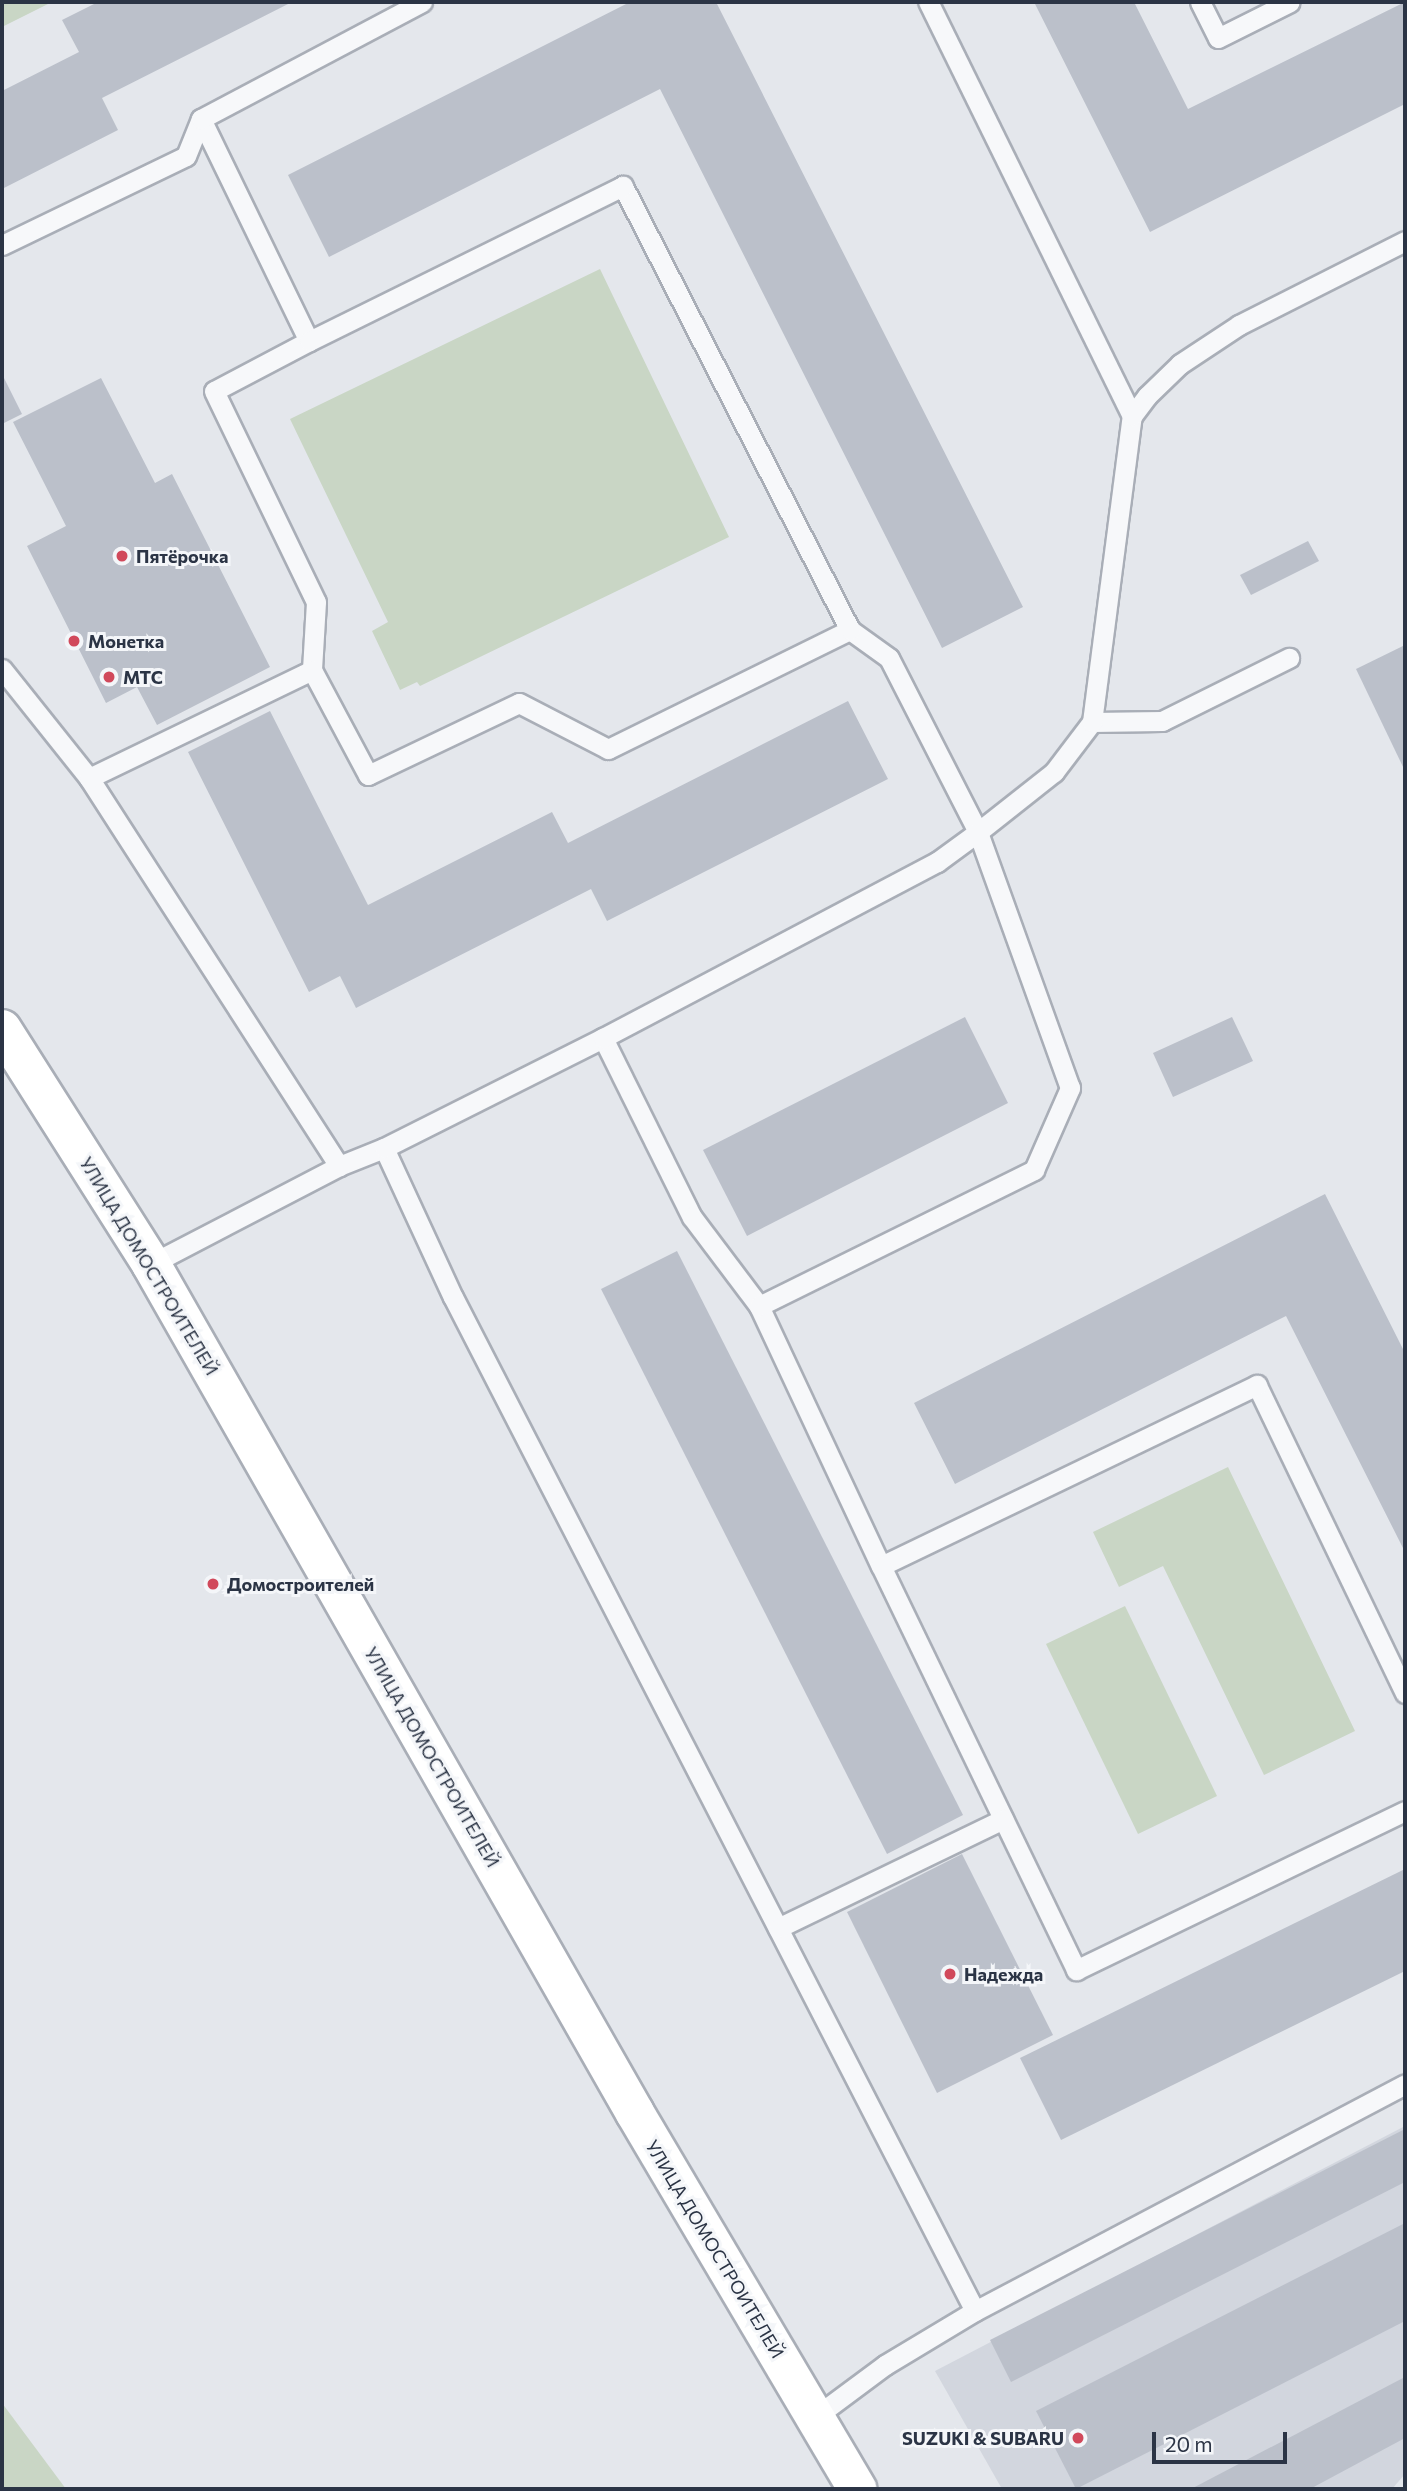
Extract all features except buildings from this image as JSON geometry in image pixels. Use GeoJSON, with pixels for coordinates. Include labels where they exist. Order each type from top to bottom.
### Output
{"type":"FeatureCollection","features":[{"type":"Feature","properties":{"kind":"main road","name":"УЛИЦА ДОМОСТРОИТЕЛЕЙ"},"geometry":{"type":"LineString","coordinates":[[2,1029],[150,1264],[635,2113],[857,2489]]}},
{"type":"Feature","properties":{"kind":"lane"},"geometry":{"type":"LineString","coordinates":[[2,245],[187,156],[201,119],[422,2]]}},
{"type":"Feature","properties":{"kind":"lane"},"geometry":{"type":"LineString","coordinates":[[928,2],[1132,416]]}},
{"type":"Feature","properties":{"kind":"lane"},"geometry":{"type":"LineString","coordinates":[[1200,2],[1218,38],[1290,2]]}},
{"type":"Feature","properties":{"kind":"lane"},"geometry":{"type":"LineString","coordinates":[[201,119],[309,341]]}},
{"type":"Feature","properties":{"kind":"lane"},"geometry":{"type":"LineString","coordinates":[[759,1306],[1034,1170],[1070,1088],[978,832],[890,658],[850,630],[623,186],[309,341],[214,391],[316,602],[312,670],[368,775],[519,703],[608,749],[850,630]]}},
{"type":"Feature","properties":{"kind":"lane"},"geometry":{"type":"LineString","coordinates":[[150,1264],[339,1166],[384,1147],[603,1038],[937,862],[1054,772],[1092,722],[1132,416],[1147,396],[1180,364],[1239,325],[1405,241]]}},
{"type":"Feature","properties":{"kind":"lane"},"geometry":{"type":"LineString","coordinates":[[1092,722],[1162,721],[1289,658]]}},
{"type":"Feature","properties":{"kind":"lane"},"geometry":{"type":"LineString","coordinates":[[2,669],[89,778],[339,1166]]}},
{"type":"Feature","properties":{"kind":"lane"},"geometry":{"type":"LineString","coordinates":[[89,778],[312,670]]}},
{"type":"Feature","properties":{"kind":"lane"},"geometry":{"type":"LineString","coordinates":[[603,1038],[691,1217],[759,1306],[1076,1970],[1405,1811]]}},
{"type":"Feature","properties":{"kind":"lane"},"geometry":{"type":"LineString","coordinates":[[384,1147],[453,1297],[975,2311]]}},
{"type":"Feature","properties":{"kind":"lane"},"geometry":{"type":"LineString","coordinates":[[881,1566],[1256,1385],[1405,1693]]}},
{"type":"Feature","properties":{"kind":"lane"},"geometry":{"type":"LineString","coordinates":[[778,1928],[1003,1819]]}},
{"type":"Feature","properties":{"kind":"lane"},"geometry":{"type":"LineString","coordinates":[[815,2417],[885,2365],[975,2311],[1405,2084]]}},
{"type":"Feature","properties":{"kind":"shaded area"},"geometry":{"type":"Polygon","coordinates":[[[1405,2126],[1405,2474],[1392,2489],[1002,2489],[935,2371],[1405,2126]]]}},
{"type":"Feature","properties":{"kind":"green space"},"geometry":{"type":"Polygon","coordinates":[[[2,2],[52,2],[2,27],[2,2]]]}},
{"type":"Feature","properties":{"kind":"green space"},"geometry":{"type":"Polygon","coordinates":[[[600,269],[729,537],[420,686],[417,682],[400,690],[372,631],[388,622],[290,419],[600,269]]]}},
{"type":"Feature","properties":{"kind":"green space"},"geometry":{"type":"Polygon","coordinates":[[[1228,1467],[1355,1731],[1264,1775],[1163,1566],[1119,1587],[1093,1532],[1228,1467]]]}},
{"type":"Feature","properties":{"kind":"green space"},"geometry":{"type":"Polygon","coordinates":[[[1125,1606],[1217,1796],[1138,1834],[1046,1644],[1125,1606]]]}},
{"type":"Feature","properties":{"kind":"green space"},"geometry":{"type":"Polygon","coordinates":[[[2,2403],[66,2489],[2,2489],[2,2403]]]}},
{"type":"Feature","properties":{"kind":"place","name":"Пятёрочка"},"geometry":{"type":"Point","coordinates":[122,556]}},
{"type":"Feature","properties":{"kind":"place","name":"Монетка"},"geometry":{"type":"Point","coordinates":[74,641]}},
{"type":"Feature","properties":{"kind":"place","name":"МТС"},"geometry":{"type":"Point","coordinates":[109,677]}},
{"type":"Feature","properties":{"kind":"place","name":"Домостроителей"},"geometry":{"type":"Point","coordinates":[213,1584]}},
{"type":"Feature","properties":{"kind":"place","name":"Надежда"},"geometry":{"type":"Point","coordinates":[950,1974]}},
{"type":"Feature","properties":{"kind":"place","name":"SUZUKI & SUBARU"},"geometry":{"type":"Point","coordinates":[1078,2438]}}]}
